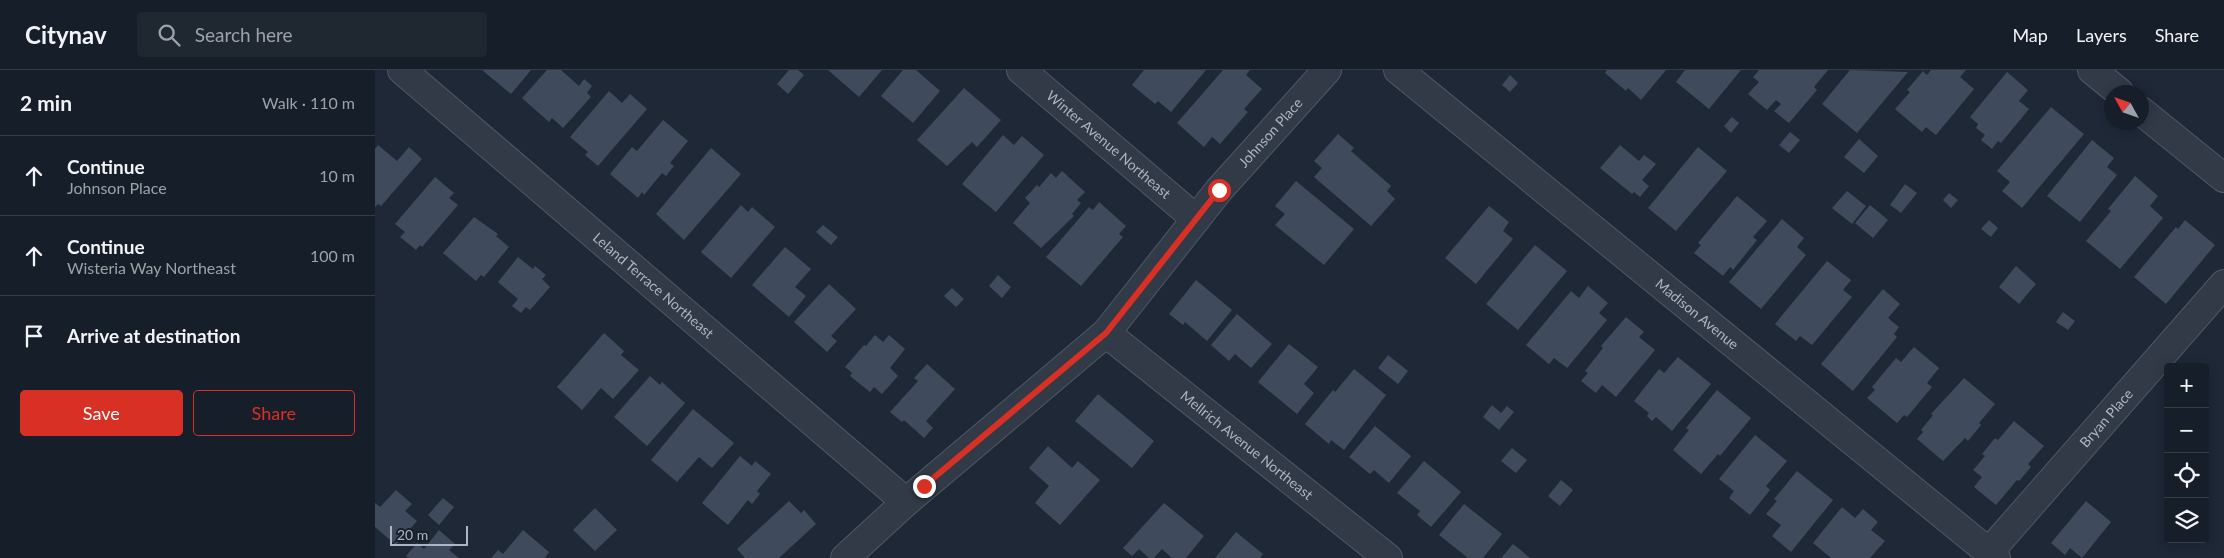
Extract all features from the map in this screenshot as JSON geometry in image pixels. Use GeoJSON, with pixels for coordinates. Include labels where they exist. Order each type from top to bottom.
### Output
{"type":"FeatureCollection","features":[{"type":"Feature","properties":{"kind":"street","name":"Leland Terrace Northeast"},"geometry":{"type":"LineString","coordinates":[[401,70],[906,502]]}},
{"type":"Feature","properties":{"kind":"street","name":"Winter Avenue Northeast"},"geometry":{"type":"LineString","coordinates":[[1021,70],[1196,219]]}},
{"type":"Feature","properties":{"kind":"street","name":"Johnson Place"},"geometry":{"type":"LineString","coordinates":[[845,558],[906,502],[1106,333],[1196,219],[1327,70]]}},
{"type":"Feature","properties":{"kind":"street","name":"Madison Avenue"},"geometry":{"type":"LineString","coordinates":[[1398,70],[1993,555]]}},
{"type":"Feature","properties":{"kind":"street"},"geometry":{"type":"LineString","coordinates":[[2092,70],[2110,85]]}},
{"type":"Feature","properties":{"kind":"street"},"geometry":{"type":"LineString","coordinates":[[2149,117],[2224,178]]}},
{"type":"Feature","properties":{"kind":"street","name":"Bryan Place"},"geometry":{"type":"LineString","coordinates":[[1993,555],[2224,284]]}},
{"type":"Feature","properties":{"kind":"street","name":"Mellrich Avenue Northeast"},"geometry":{"type":"LineString","coordinates":[[1106,333],[1388,558]]}},
{"type":"Feature","properties":{"kind":"building"},"geometry":{"type":"Polygon","coordinates":[[[482,70],[531,70],[511,94],[482,70]]]}},
{"type":"Feature","properties":{"kind":"building"},"geometry":{"type":"Polygon","coordinates":[[[547,70],[561,70],[579,86],[584,79],[592,86],[587,93],[591,97],[563,128],[552,118],[549,122],[522,98],[547,70]]]}},
{"type":"Feature","properties":{"kind":"building"},"geometry":{"type":"Polygon","coordinates":[[[789,70],[798,70],[804,75],[788,94],[777,84],[789,70]]]}},
{"type":"Feature","properties":{"kind":"building"},"geometry":{"type":"Polygon","coordinates":[[[828,70],[882,70],[859,97],[828,70]]]}},
{"type":"Feature","properties":{"kind":"building"},"geometry":{"type":"Polygon","coordinates":[[[903,70],[916,70],[940,91],[913,123],[881,96],[903,70]]]}},
{"type":"Feature","properties":{"kind":"building"},"geometry":{"type":"Polygon","coordinates":[[[1144,70],[1206,70],[1171,112],[1158,101],[1155,104],[1132,85],[1144,70]]]}},
{"type":"Feature","properties":{"kind":"building"},"geometry":{"type":"Polygon","coordinates":[[[1223,70],[1250,70],[1246,75],[1262,89],[1244,109],[1248,112],[1220,144],[1212,137],[1204,147],[1177,123],[1223,70]]]}},
{"type":"Feature","properties":{"kind":"building"},"geometry":{"type":"Polygon","coordinates":[[[1607,70],[1666,70],[1641,100],[1628,88],[1626,91],[1605,73],[1607,70]]]}},
{"type":"Feature","properties":{"kind":"building"},"geometry":{"type":"Polygon","coordinates":[[[1685,70],[1741,70],[1709,109],[1676,82],[1685,70]]]}},
{"type":"Feature","properties":{"kind":"building"},"geometry":{"type":"Polygon","coordinates":[[[1759,70],[1828,70],[1814,87],[1817,90],[1789,123],[1774,111],[1781,104],[1776,100],[1767,110],[1748,94],[1759,82],[1753,77],[1759,70]]]}},
{"type":"Feature","properties":{"kind":"building"},"geometry":{"type":"Polygon","coordinates":[[[1850,70],[1908,72],[1857,133],[1822,104],[1850,70]]]}},
{"type":"Feature","properties":{"kind":"building"},"geometry":{"type":"Polygon","coordinates":[[[1931,70],[1966,70],[1960,77],[1974,89],[1936,135],[1926,127],[1922,132],[1895,109],[1910,92],[1907,90],[1923,71],[1927,75],[1931,70]]]}},
{"type":"Feature","properties":{"kind":"building"},"geometry":{"type":"Polygon","coordinates":[[[2007,72],[2028,90],[2019,101],[2029,109],[2001,143],[1998,141],[1992,149],[1981,140],[1985,135],[1976,128],[1978,124],[1970,117],[2007,72]]]}},
{"type":"Feature","properties":{"kind":"building"},"geometry":{"type":"Polygon","coordinates":[[[1510,75],[1518,83],[1510,92],[1502,85],[1510,75]]]}},
{"type":"Feature","properties":{"kind":"building"},"geometry":{"type":"Polygon","coordinates":[[[964,88],[1001,120],[977,147],[972,142],[947,166],[917,140],[964,88]]]}},
{"type":"Feature","properties":{"kind":"building"},"geometry":{"type":"Polygon","coordinates":[[[609,91],[622,103],[630,94],[647,109],[598,166],[585,155],[588,152],[570,137],[609,91]]]}},
{"type":"Feature","properties":{"kind":"building"},"geometry":{"type":"Polygon","coordinates":[[[2051,107],[2084,134],[2022,208],[2002,191],[2010,182],[1997,171],[2051,107]]]}},
{"type":"Feature","properties":{"kind":"building"},"geometry":{"type":"Polygon","coordinates":[[[1732,117],[1739,123],[1731,133],[1724,126],[1732,117]]]}},
{"type":"Feature","properties":{"kind":"building"},"geometry":{"type":"Polygon","coordinates":[[[663,120],[688,141],[670,163],[674,166],[666,176],[662,173],[644,195],[642,192],[638,198],[610,174],[632,147],[637,151],[663,120]]]}},
{"type":"Feature","properties":{"kind":"building"},"geometry":{"type":"Polygon","coordinates":[[[1790,132],[1800,140],[1789,153],[1779,145],[1790,132]]]}},
{"type":"Feature","properties":{"kind":"building"},"geometry":{"type":"Polygon","coordinates":[[[1338,134],[1354,148],[1351,151],[1391,186],[1387,191],[1395,199],[1371,226],[1314,177],[1322,168],[1314,161],[1338,134]]]}},
{"type":"Feature","properties":{"kind":"building"},"geometry":{"type":"Polygon","coordinates":[[[1003,135],[1014,145],[1022,136],[1044,155],[996,212],[962,184],[1003,135]]]}},
{"type":"Feature","properties":{"kind":"building"},"geometry":{"type":"Polygon","coordinates":[[[1859,139],[1878,156],[1864,173],[1844,157],[1859,139]]]}},
{"type":"Feature","properties":{"kind":"building"},"geometry":{"type":"Polygon","coordinates":[[[2092,140],[2114,158],[2107,167],[2117,175],[2080,222],[2047,196],[2092,140]]]}},
{"type":"Feature","properties":{"kind":"building"},"geometry":{"type":"Polygon","coordinates":[[[378,145],[397,161],[409,147],[422,159],[381,206],[378,204],[375,207],[375,149],[378,145]]]}},
{"type":"Feature","properties":{"kind":"building"},"geometry":{"type":"Polygon","coordinates":[[[1620,145],[1639,161],[1644,155],[1656,164],[1642,180],[1649,186],[1640,197],[1634,192],[1632,194],[1600,168],[1620,145]]]}},
{"type":"Feature","properties":{"kind":"building"},"geometry":{"type":"Polygon","coordinates":[[[1698,147],[1727,171],[1676,231],[1648,208],[1698,147]]]}},
{"type":"Feature","properties":{"kind":"building"},"geometry":{"type":"Polygon","coordinates":[[[711,148],[741,174],[684,240],[656,214],[711,148]]]}},
{"type":"Feature","properties":{"kind":"building"},"geometry":{"type":"Polygon","coordinates":[[[1062,171],[1085,192],[1077,200],[1081,203],[1072,214],[1074,216],[1041,248],[1013,223],[1030,203],[1025,198],[1037,185],[1039,187],[1051,173],[1056,178],[1062,171]]]}},
{"type":"Feature","properties":{"kind":"building"},"geometry":{"type":"Polygon","coordinates":[[[2135,176],[2158,196],[2150,206],[2163,218],[2120,269],[2086,241],[2111,211],[2108,209],[2135,176]]]}},
{"type":"Feature","properties":{"kind":"building"},"geometry":{"type":"Polygon","coordinates":[[[435,177],[454,193],[449,198],[458,205],[422,247],[420,245],[416,250],[400,237],[405,232],[395,224],[435,177]]]}},
{"type":"Feature","properties":{"kind":"building"},"geometry":{"type":"Polygon","coordinates":[[[1296,181],[1354,229],[1324,265],[1275,225],[1285,214],[1275,206],[1296,181]]]}},
{"type":"Feature","properties":{"kind":"building"},"geometry":{"type":"Polygon","coordinates":[[[1905,184],[1917,193],[1901,213],[1890,205],[1905,184]]]}},
{"type":"Feature","properties":{"kind":"building"},"geometry":{"type":"Polygon","coordinates":[[[1847,191],[1866,206],[1852,224],[1832,208],[1847,191]]]}},
{"type":"Feature","properties":{"kind":"building"},"geometry":{"type":"Polygon","coordinates":[[[1949,193],[1958,200],[1951,208],[1943,200],[1949,193]]]}},
{"type":"Feature","properties":{"kind":"building"},"geometry":{"type":"Polygon","coordinates":[[[1737,196],[1767,221],[1753,237],[1757,240],[1733,270],[1730,267],[1723,276],[1694,253],[1701,245],[1698,243],[1737,196]]]}},
{"type":"Feature","properties":{"kind":"building"},"geometry":{"type":"Polygon","coordinates":[[[1099,202],[1126,226],[1119,234],[1123,237],[1081,286],[1046,257],[1089,207],[1093,210],[1099,202]]]}},
{"type":"Feature","properties":{"kind":"building"},"geometry":{"type":"Polygon","coordinates":[[[741,205],[748,212],[752,207],[775,227],[731,278],[701,252],[741,205]]]}},
{"type":"Feature","properties":{"kind":"building"},"geometry":{"type":"Polygon","coordinates":[[[1870,205],[1888,220],[1873,238],[1855,223],[1870,205]]]}},
{"type":"Feature","properties":{"kind":"building"},"geometry":{"type":"Polygon","coordinates":[[[1489,206],[1509,222],[1503,231],[1513,239],[1476,284],[1445,258],[1489,206]]]}},
{"type":"Feature","properties":{"kind":"building"},"geometry":{"type":"Polygon","coordinates":[[[474,217],[498,234],[496,236],[509,247],[484,277],[481,275],[476,281],[443,253],[474,217]]]}},
{"type":"Feature","properties":{"kind":"building"},"geometry":{"type":"Polygon","coordinates":[[[1782,219],[1804,238],[1797,247],[1806,255],[1761,309],[1729,282],[1782,219]]]}},
{"type":"Feature","properties":{"kind":"building"},"geometry":{"type":"Polygon","coordinates":[[[1989,220],[1998,228],[1991,237],[1981,229],[1989,220]]]}},
{"type":"Feature","properties":{"kind":"building"},"geometry":{"type":"Polygon","coordinates":[[[2185,220],[2215,245],[2166,304],[2134,277],[2176,227],[2178,229],[2185,220]]]}},
{"type":"Feature","properties":{"kind":"building"},"geometry":{"type":"Polygon","coordinates":[[[823,225],[838,237],[831,245],[816,232],[823,225]]]}},
{"type":"Feature","properties":{"kind":"building"},"geometry":{"type":"Polygon","coordinates":[[[1535,245],[1567,271],[1518,330],[1486,304],[1535,245]]]}},
{"type":"Feature","properties":{"kind":"building"},"geometry":{"type":"Polygon","coordinates":[[[785,247],[811,269],[795,287],[806,296],[789,317],[752,285],[785,247]]]}},
{"type":"Feature","properties":{"kind":"building"},"geometry":{"type":"Polygon","coordinates":[[[518,257],[533,269],[535,266],[546,275],[542,279],[550,287],[530,310],[526,307],[521,313],[512,306],[518,299],[498,282],[518,257]]]}},
{"type":"Feature","properties":{"kind":"building"},"geometry":{"type":"Polygon","coordinates":[[[1827,261],[1851,280],[1843,290],[1852,297],[1812,345],[1800,336],[1796,341],[1775,324],[1827,261]]]}},
{"type":"Feature","properties":{"kind":"building"},"geometry":{"type":"Polygon","coordinates":[[[2016,266],[2036,284],[2019,304],[1999,287],[2016,266]]]}},
{"type":"Feature","properties":{"kind":"building"},"geometry":{"type":"Polygon","coordinates":[[[998,275],[1011,287],[1002,298],[989,286],[998,275]]]}},
{"type":"Feature","properties":{"kind":"building"},"geometry":{"type":"Polygon","coordinates":[[[1196,280],[1232,310],[1207,341],[1185,322],[1183,325],[1169,314],[1196,280]]]}},
{"type":"Feature","properties":{"kind":"building"},"geometry":{"type":"Polygon","coordinates":[[[829,284],[856,309],[831,336],[837,341],[827,352],[794,322],[829,284]]]}},
{"type":"Feature","properties":{"kind":"building"},"geometry":{"type":"Polygon","coordinates":[[[1588,286],[1608,303],[1599,313],[1607,320],[1567,368],[1554,358],[1549,364],[1526,345],[1571,291],[1579,298],[1588,286]]]}},
{"type":"Feature","properties":{"kind":"building"},"geometry":{"type":"Polygon","coordinates":[[[952,288],[964,299],[956,307],[944,296],[952,288]]]}},
{"type":"Feature","properties":{"kind":"building"},"geometry":{"type":"Polygon","coordinates":[[[1883,289],[1900,304],[1888,318],[1899,327],[1894,334],[1897,337],[1853,391],[1821,364],[1883,289]]]}},
{"type":"Feature","properties":{"kind":"building"},"geometry":{"type":"Polygon","coordinates":[[[2063,312],[2075,321],[2068,330],[2056,322],[2063,312]]]}},
{"type":"Feature","properties":{"kind":"building"},"geometry":{"type":"Polygon","coordinates":[[[1237,314],[1272,344],[1251,368],[1235,354],[1229,361],[1211,345],[1237,314]]]}},
{"type":"Feature","properties":{"kind":"building"},"geometry":{"type":"Polygon","coordinates":[[[1626,317],[1644,332],[1639,337],[1655,350],[1616,397],[1602,385],[1596,393],[1581,381],[1588,373],[1585,371],[1603,348],[1601,346],[1626,317]]]}},
{"type":"Feature","properties":{"kind":"building"},"geometry":{"type":"Polygon","coordinates":[[[604,333],[624,351],[621,355],[639,370],[613,399],[601,388],[582,410],[557,387],[604,333]]]}},
{"type":"Feature","properties":{"kind":"building"},"geometry":{"type":"Polygon","coordinates":[[[875,335],[883,342],[889,335],[905,349],[890,368],[898,376],[882,394],[874,387],[870,392],[850,376],[852,373],[845,367],[875,335]]]}},
{"type":"Feature","properties":{"kind":"building"},"geometry":{"type":"Polygon","coordinates":[[[1289,344],[1318,367],[1304,384],[1314,393],[1297,414],[1258,382],[1289,344]]]}},
{"type":"Feature","properties":{"kind":"building"},"geometry":{"type":"Polygon","coordinates":[[[1914,347],[1939,368],[1927,383],[1932,387],[1907,417],[1904,415],[1897,423],[1867,398],[1875,390],[1872,387],[1896,358],[1901,362],[1914,347]]]}},
{"type":"Feature","properties":{"kind":"building"},"geometry":{"type":"Polygon","coordinates":[[[1388,355],[1408,371],[1398,384],[1378,368],[1388,355]]]}},
{"type":"Feature","properties":{"kind":"building"},"geometry":{"type":"Polygon","coordinates":[[[1678,357],[1711,384],[1672,431],[1656,417],[1652,421],[1647,416],[1649,413],[1634,401],[1659,369],[1664,373],[1678,357]]]}},
{"type":"Feature","properties":{"kind":"building"},"geometry":{"type":"Polygon","coordinates":[[[927,364],[955,389],[926,421],[933,428],[924,438],[904,420],[902,422],[890,412],[918,381],[914,378],[927,364]]]}},
{"type":"Feature","properties":{"kind":"building"},"geometry":{"type":"Polygon","coordinates":[[[1354,369],[1386,395],[1344,450],[1331,440],[1329,444],[1305,424],[1333,390],[1335,392],[1354,369]]]}},
{"type":"Feature","properties":{"kind":"building"},"geometry":{"type":"Polygon","coordinates":[[[650,376],[660,385],[662,382],[685,403],[647,446],[614,417],[650,376]]]}},
{"type":"Feature","properties":{"kind":"building"},"geometry":{"type":"Polygon","coordinates":[[[1964,378],[1995,404],[1979,423],[1981,425],[1968,441],[1965,438],[1943,461],[1917,439],[1923,432],[1921,430],[1933,415],[1931,414],[1964,378]]]}},
{"type":"Feature","properties":{"kind":"building"},"geometry":{"type":"Polygon","coordinates":[[[1717,390],[1751,418],[1720,456],[1718,454],[1701,474],[1673,450],[1689,430],[1686,428],[1717,390]]]}},
{"type":"Feature","properties":{"kind":"building"},"geometry":{"type":"Polygon","coordinates":[[[1098,394],[1154,441],[1132,468],[1075,421],[1098,394]]]}},
{"type":"Feature","properties":{"kind":"building"},"geometry":{"type":"Polygon","coordinates":[[[1492,405],[1501,413],[1507,406],[1514,412],[1499,430],[1483,417],[1492,405]]]}},
{"type":"Feature","properties":{"kind":"building"},"geometry":{"type":"Polygon","coordinates":[[[693,409],[734,443],[712,468],[699,457],[677,482],[651,460],[693,409]]]}},
{"type":"Feature","properties":{"kind":"building"},"geometry":{"type":"Polygon","coordinates":[[[2014,421],[2044,446],[2028,464],[2031,467],[1996,505],[1974,487],[1982,477],[1973,470],[1985,456],[1982,454],[1995,438],[1998,440],[2014,421]]]}},
{"type":"Feature","properties":{"kind":"building"},"geometry":{"type":"Polygon","coordinates":[[[1375,426],[1411,456],[1389,483],[1374,470],[1370,474],[1349,457],[1375,426]]]}},
{"type":"Feature","properties":{"kind":"building"},"geometry":{"type":"Polygon","coordinates":[[[1755,435],[1787,461],[1766,486],[1770,490],[1750,515],[1729,498],[1734,491],[1719,479],[1755,435]]]}},
{"type":"Feature","properties":{"kind":"building"},"geometry":{"type":"Polygon","coordinates":[[[1048,446],[1072,468],[1078,461],[1100,480],[1060,525],[1035,503],[1049,486],[1029,468],[1048,446]]]}},
{"type":"Feature","properties":{"kind":"building"},"geometry":{"type":"Polygon","coordinates":[[[1512,448],[1527,460],[1516,473],[1501,461],[1512,448]]]}},
{"type":"Feature","properties":{"kind":"building"},"geometry":{"type":"Polygon","coordinates":[[[740,456],[752,466],[755,461],[771,474],[757,491],[760,494],[752,504],[748,500],[728,525],[702,503],[740,456]]]}},
{"type":"Feature","properties":{"kind":"building"},"geometry":{"type":"Polygon","coordinates":[[[1424,461],[1461,492],[1431,527],[1417,515],[1420,511],[1397,493],[1424,461]]]}},
{"type":"Feature","properties":{"kind":"building"},"geometry":{"type":"Polygon","coordinates":[[[1797,471],[1833,500],[1791,552],[1772,536],[1781,525],[1766,514],[1777,501],[1774,499],[1797,471]]]}},
{"type":"Feature","properties":{"kind":"building"},"geometry":{"type":"Polygon","coordinates":[[[1561,480],[1573,490],[1560,506],[1548,496],[1561,480]]]}},
{"type":"Feature","properties":{"kind":"building"},"geometry":{"type":"Polygon","coordinates":[[[396,490],[412,504],[405,511],[417,521],[396,545],[375,527],[375,503],[380,507],[396,490]]]}},
{"type":"Feature","properties":{"kind":"building"},"geometry":{"type":"Polygon","coordinates":[[[443,498],[454,507],[439,525],[428,515],[443,498]]]}},
{"type":"Feature","properties":{"kind":"building"},"geometry":{"type":"Polygon","coordinates":[[[789,501],[801,513],[804,510],[816,524],[779,558],[745,558],[737,549],[789,501]]]}},
{"type":"Feature","properties":{"kind":"building"},"geometry":{"type":"Polygon","coordinates":[[[2086,501],[2111,522],[2082,558],[2070,548],[2065,555],[2051,543],[2086,501]]]}},
{"type":"Feature","properties":{"kind":"building"},"geometry":{"type":"Polygon","coordinates":[[[1164,503],[1204,536],[1186,558],[1172,558],[1162,549],[1154,558],[1149,558],[1139,549],[1132,556],[1123,548],[1164,503]]]}},
{"type":"Feature","properties":{"kind":"building"},"geometry":{"type":"Polygon","coordinates":[[[1464,504],[1502,534],[1483,558],[1468,558],[1439,535],[1464,504]]]}},
{"type":"Feature","properties":{"kind":"building"},"geometry":{"type":"Polygon","coordinates":[[[1842,507],[1855,518],[1863,509],[1878,522],[1871,530],[1885,541],[1870,558],[1831,558],[1813,543],[1842,507]]]}},
{"type":"Feature","properties":{"kind":"building"},"geometry":{"type":"Polygon","coordinates":[[[595,508],[617,530],[595,551],[573,530],[595,508]]]}},
{"type":"Feature","properties":{"kind":"building"},"geometry":{"type":"Polygon","coordinates":[[[439,530],[455,544],[449,550],[459,558],[409,558],[406,556],[417,543],[424,549],[439,530]]]}},
{"type":"Feature","properties":{"kind":"building"},"geometry":{"type":"Polygon","coordinates":[[[523,530],[549,552],[545,558],[491,558],[498,550],[503,554],[523,530]]]}},
{"type":"Feature","properties":{"kind":"building"},"geometry":{"type":"Polygon","coordinates":[[[1236,532],[1263,554],[1260,558],[1215,558],[1236,532]]]}},
{"type":"Feature","properties":{"kind":"building"},"geometry":{"type":"Polygon","coordinates":[[[1513,544],[1517,547],[1530,558],[1501,558],[1513,544]]]}},
{"type":"Feature","properties":{"kind":"route"},"geometry":{"type":"LineString","coordinates":[[924,486],[1106,333],[1219,190]]}}]}
